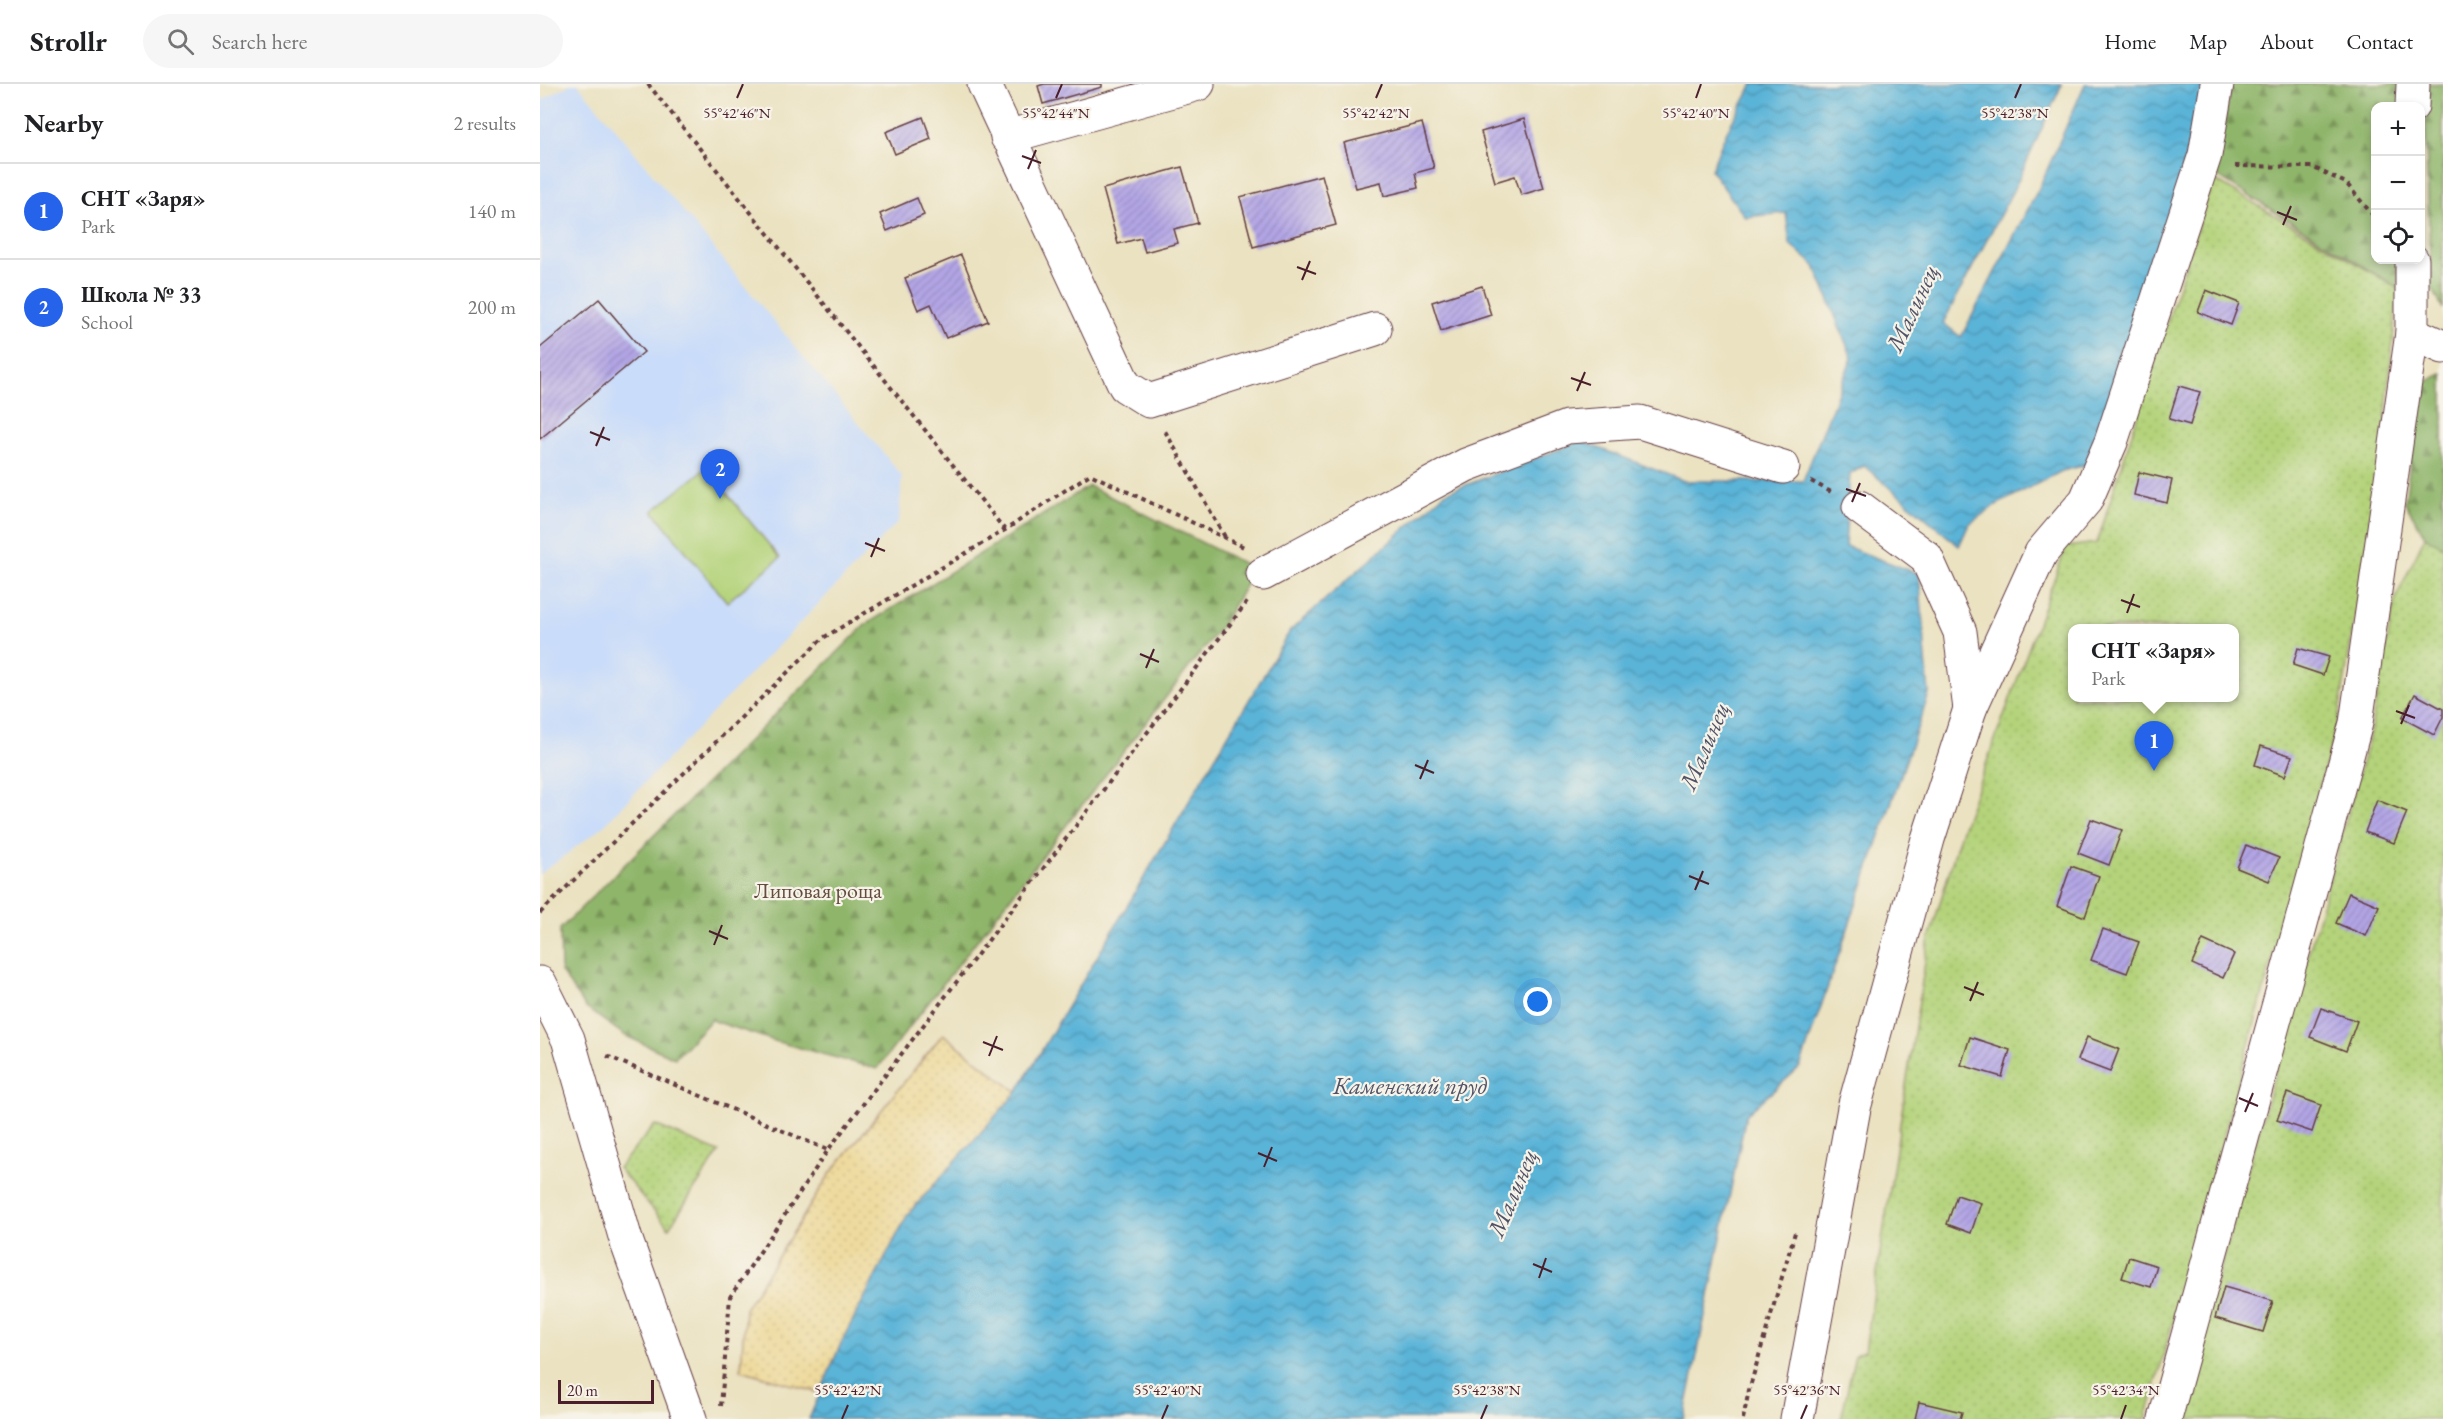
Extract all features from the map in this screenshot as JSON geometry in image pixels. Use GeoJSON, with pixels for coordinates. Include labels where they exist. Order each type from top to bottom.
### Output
{"type":"FeatureCollection","features":[{"type":"Feature","properties":{"kind":"street"},"geometry":{"type":"LineString","coordinates":[[984,84],[1125,386],[1149,401],[1375,329]]}},
{"type":"Feature","properties":{"kind":"street"},"geometry":{"type":"LineString","coordinates":[[1007,137],[1198,84]]}},
{"type":"Feature","properties":{"kind":"street"},"geometry":{"type":"LineString","coordinates":[[1797,1419],[1854,1108],[1928,839],[1970,710],[2041,553],[2086,500],[2111,442],[2205,155],[2217,84]]}},
{"type":"Feature","properties":{"kind":"street"},"geometry":{"type":"LineString","coordinates":[[2412,84],[2412,102]]}},
{"type":"Feature","properties":{"kind":"street"},"geometry":{"type":"LineString","coordinates":[[2165,1419],[2356,723],[2412,333],[2412,264]]}},
{"type":"Feature","properties":{"kind":"street"},"geometry":{"type":"LineString","coordinates":[[2412,333],[2443,347]]}},
{"type":"Feature","properties":{"kind":"street"},"geometry":{"type":"LineString","coordinates":[[1263,574],[1466,465],[1567,427],[1640,422],[1784,467]]}},
{"type":"Feature","properties":{"kind":"street"},"geometry":{"type":"LineString","coordinates":[[1859,507],[1926,556],[1960,632],[1970,710]]}},
{"type":"Feature","properties":{"kind":"street"},"geometry":{"type":"LineString","coordinates":[[540,983],[568,1039],[626,1240],[690,1419]]}},
{"type":"Feature","properties":{"kind":"path"},"geometry":{"type":"LineString","coordinates":[[648,84],[1005,530]]}},
{"type":"Feature","properties":{"kind":"path"},"geometry":{"type":"LineString","coordinates":[[2199,172],[2235,166],[2312,166],[2346,183],[2371,213]]}},
{"type":"Feature","properties":{"kind":"path"},"geometry":{"type":"LineString","coordinates":[[1149,401],[1226,538]]}},
{"type":"Feature","properties":{"kind":"path"},"geometry":{"type":"LineString","coordinates":[[1784,467],[1859,507]]}},
{"type":"Feature","properties":{"kind":"path"},"geometry":{"type":"LineString","coordinates":[[540,913],[823,638],[1005,530],[1090,474],[1226,538],[1252,551],[1257,556],[1263,574],[1244,607],[828,1150],[730,1297],[721,1408]]}},
{"type":"Feature","properties":{"kind":"path"},"geometry":{"type":"LineString","coordinates":[[568,1039],[828,1150]]}},
{"type":"Feature","properties":{"kind":"shaded area"},"geometry":{"type":"Polygon","coordinates":[[[571,84],[578,84],[902,476],[899,521],[601,828],[540,874],[540,101],[571,84]]]}},
{"type":"Feature","properties":{"kind":"green space"},"geometry":{"type":"Polygon","coordinates":[[[2231,84],[2402,84],[2402,102],[2371,102],[2371,264],[2399,264],[2398,288],[2215,175],[2231,84]]]}},
{"type":"Feature","properties":{"kind":"green space"},"geometry":{"type":"Polygon","coordinates":[[[2424,84],[2443,84],[2443,309],[2431,286],[2424,84]]]}},
{"type":"Feature","properties":{"kind":"green space"},"geometry":{"type":"Polygon","coordinates":[[[2213,179],[2398,288],[2382,454],[2338,720],[2146,1419],[1841,1419],[1855,1355],[1865,1350],[1928,943],[1961,832],[2066,547],[2097,543],[2213,179]]]}},
{"type":"Feature","properties":{"kind":"green space"},"geometry":{"type":"Polygon","coordinates":[[[2443,374],[2443,547],[2425,536],[2405,503],[2417,406],[2423,383],[2443,374]]]}},
{"type":"Feature","properties":{"kind":"green space"},"geometry":{"type":"Polygon","coordinates":[[[706,468],[780,558],[727,602],[653,511],[706,468]]]}},
{"type":"Feature","properties":{"kind":"green space","name":"Липовая роща"},"geometry":{"type":"Polygon","coordinates":[[[1089,486],[1255,569],[1222,625],[877,1069],[778,1042],[711,1020],[675,1058],[626,1036],[586,1008],[561,972],[560,929],[865,625],[1089,486]]]}},
{"type":"Feature","properties":{"kind":"green space"},"geometry":{"type":"Polygon","coordinates":[[[2425,536],[2443,547],[2443,1419],[2178,1419],[2369,738],[2395,600],[2425,536]]]}},
{"type":"Feature","properties":{"kind":"green space"},"geometry":{"type":"Polygon","coordinates":[[[655,1125],[719,1152],[669,1228],[618,1168],[655,1125]]]}},
{"type":"Feature","properties":{"kind":"sand"},"geometry":{"type":"Polygon","coordinates":[[[943,1034],[1017,1092],[908,1214],[842,1341],[820,1393],[741,1370],[745,1309],[830,1174],[943,1034]]]}},
{"type":"Feature","properties":{"kind":"water","name":"Каменский пруд"},"geometry":{"type":"Polygon","coordinates":[[[1753,84],[2062,84],[2018,181],[1943,323],[1961,337],[2039,188],[2085,84],[2204,84],[2204,89],[2156,269],[2094,463],[2062,471],[1996,505],[1969,524],[1959,546],[1864,466],[1850,474],[1845,546],[1919,574],[1929,694],[1800,1067],[1746,1115],[1684,1419],[809,1419],[842,1341],[908,1214],[1017,1092],[1290,631],[1445,493],[1581,441],[1684,481],[1803,481],[1852,358],[1815,266],[1790,244],[1786,213],[1745,217],[1711,170],[1726,133],[1753,84]]]}},
{"type":"Feature","properties":{"kind":"building"},"geometry":{"type":"Polygon","coordinates":[[[1044,84],[1102,84],[1102,87],[1043,104],[1038,86],[1044,84]]]}},
{"type":"Feature","properties":{"kind":"building"},"geometry":{"type":"Polygon","coordinates":[[[923,117],[931,139],[895,154],[886,132],[923,117]]]}},
{"type":"Feature","properties":{"kind":"building"},"geometry":{"type":"Polygon","coordinates":[[[1524,119],[1544,188],[1521,195],[1515,176],[1495,182],[1481,132],[1524,119]]]}},
{"type":"Feature","properties":{"kind":"building"},"geometry":{"type":"Polygon","coordinates":[[[1422,123],[1434,168],[1415,173],[1418,188],[1384,196],[1381,182],[1356,188],[1344,143],[1422,123]]]}},
{"type":"Feature","properties":{"kind":"building"},"geometry":{"type":"Polygon","coordinates":[[[1182,167],[1198,223],[1174,229],[1178,243],[1145,252],[1141,238],[1118,244],[1103,189],[1182,167]]]}},
{"type":"Feature","properties":{"kind":"building"},"geometry":{"type":"Polygon","coordinates":[[[1322,175],[1336,225],[1253,247],[1240,197],[1322,175]]]}},
{"type":"Feature","properties":{"kind":"building"},"geometry":{"type":"Polygon","coordinates":[[[917,198],[924,215],[887,231],[880,214],[917,198]]]}},
{"type":"Feature","properties":{"kind":"building"},"geometry":{"type":"Polygon","coordinates":[[[961,255],[988,321],[946,338],[931,304],[918,310],[905,278],[961,255]]]}},
{"type":"Feature","properties":{"kind":"building"},"geometry":{"type":"Polygon","coordinates":[[[1482,286],[1491,315],[1441,331],[1432,302],[1482,286]]]}},
{"type":"Feature","properties":{"kind":"building"},"geometry":{"type":"Polygon","coordinates":[[[2206,290],[2239,303],[2231,325],[2198,312],[2206,290]]]}},
{"type":"Feature","properties":{"kind":"building"},"geometry":{"type":"Polygon","coordinates":[[[599,299],[644,352],[540,439],[540,348],[599,299]]]}},
{"type":"Feature","properties":{"kind":"building"},"geometry":{"type":"Polygon","coordinates":[[[2179,386],[2200,392],[2190,425],[2169,419],[2179,386]]]}},
{"type":"Feature","properties":{"kind":"building"},"geometry":{"type":"Polygon","coordinates":[[[2139,472],[2172,480],[2167,503],[2134,495],[2139,472]]]}},
{"type":"Feature","properties":{"kind":"building"},"geometry":{"type":"Polygon","coordinates":[[[2298,648],[2329,657],[2323,675],[2293,665],[2298,648]]]}},
{"type":"Feature","properties":{"kind":"building"},"geometry":{"type":"Polygon","coordinates":[[[2415,694],[2443,709],[2443,717],[2434,735],[2402,718],[2415,694]]]}},
{"type":"Feature","properties":{"kind":"building"},"geometry":{"type":"Polygon","coordinates":[[[2261,746],[2292,756],[2285,776],[2255,765],[2261,746]]]}},
{"type":"Feature","properties":{"kind":"building"},"geometry":{"type":"Polygon","coordinates":[[[2377,800],[2407,812],[2394,843],[2365,832],[2377,800]]]}},
{"type":"Feature","properties":{"kind":"building"},"geometry":{"type":"Polygon","coordinates":[[[2091,819],[2122,830],[2109,865],[2078,853],[2091,819]]]}},
{"type":"Feature","properties":{"kind":"building"},"geometry":{"type":"Polygon","coordinates":[[[2246,845],[2279,858],[2269,881],[2237,868],[2246,845]]]}},
{"type":"Feature","properties":{"kind":"building"},"geometry":{"type":"Polygon","coordinates":[[[2071,866],[2099,876],[2085,917],[2057,906],[2071,866]]]}},
{"type":"Feature","properties":{"kind":"building"},"geometry":{"type":"Polygon","coordinates":[[[2349,893],[2379,906],[2366,936],[2336,923],[2349,893]]]}},
{"type":"Feature","properties":{"kind":"building"},"geometry":{"type":"Polygon","coordinates":[[[2103,929],[2139,942],[2127,973],[2091,960],[2103,929]]]}},
{"type":"Feature","properties":{"kind":"building"},"geometry":{"type":"Polygon","coordinates":[[[2203,940],[2234,954],[2223,978],[2192,964],[2203,940]]]}},
{"type":"Feature","properties":{"kind":"building"},"geometry":{"type":"Polygon","coordinates":[[[2321,1008],[2357,1021],[2346,1051],[2310,1037],[2321,1008]]]}},
{"type":"Feature","properties":{"kind":"building"},"geometry":{"type":"Polygon","coordinates":[[[1970,1037],[2010,1050],[2002,1077],[1961,1065],[1970,1037]]]}},
{"type":"Feature","properties":{"kind":"building"},"geometry":{"type":"Polygon","coordinates":[[[2087,1037],[2119,1049],[2110,1072],[2078,1060],[2087,1037]]]}},
{"type":"Feature","properties":{"kind":"building"},"geometry":{"type":"Polygon","coordinates":[[[2287,1093],[2321,1105],[2312,1132],[2277,1120],[2287,1093]]]}},
{"type":"Feature","properties":{"kind":"building"},"geometry":{"type":"Polygon","coordinates":[[[1957,1195],[1981,1203],[1971,1233],[1947,1224],[1957,1195]]]}},
{"type":"Feature","properties":{"kind":"building"},"geometry":{"type":"Polygon","coordinates":[[[2129,1257],[2157,1266],[2151,1287],[2122,1278],[2129,1257]]]}},
{"type":"Feature","properties":{"kind":"building"},"geometry":{"type":"Polygon","coordinates":[[[2224,1287],[2273,1301],[2263,1332],[2215,1318],[2224,1287]]]}},
{"type":"Feature","properties":{"kind":"building"},"geometry":{"type":"Polygon","coordinates":[[[1919,1402],[1962,1412],[1960,1419],[1915,1419],[1919,1402]]]}},
{"type":"Feature","properties":{"kind":"place","name":"Школа № 33"},"geometry":{"type":"Point","coordinates":[720,499]}},
{"type":"Feature","properties":{"kind":"place","name":"СНТ «Заря»"},"geometry":{"type":"Point","coordinates":[2154,771]}},
{"type":"Feature","properties":{"kind":"water label","name":"Малинец"},"geometry":{"type":"Point","coordinates":[1912,308]}},
{"type":"Feature","properties":{"kind":"water label","name":"Малинец"},"geometry":{"type":"Point","coordinates":[1704,746]}},
{"type":"Feature","properties":{"kind":"water label","name":"Малинец"},"geometry":{"type":"Point","coordinates":[1512,1193]}}]}
